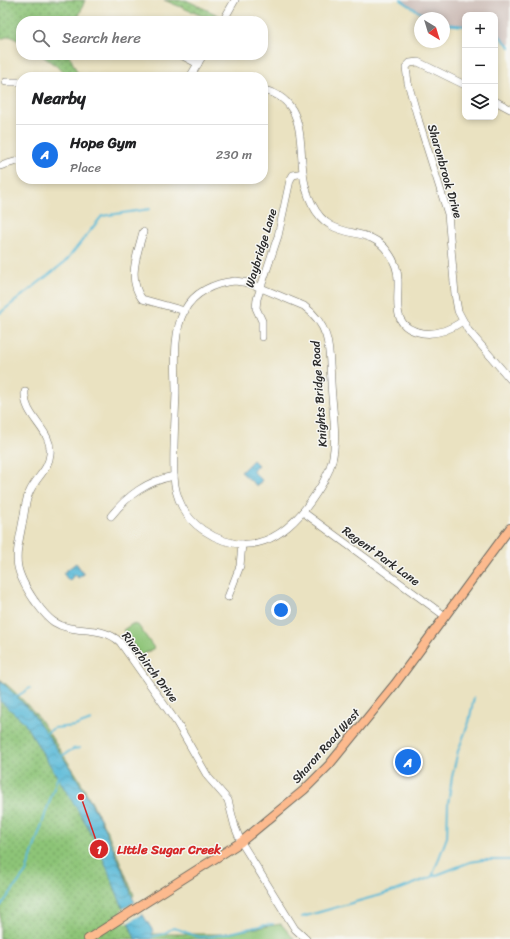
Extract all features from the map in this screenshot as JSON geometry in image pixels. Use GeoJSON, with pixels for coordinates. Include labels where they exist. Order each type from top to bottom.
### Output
{"type":"FeatureCollection","features":[{"type":"Feature","properties":{"kind":"main road","name":"Sharon Road West"},"geometry":{"type":"LineString","coordinates":[[88,939],[242,842],[284,809],[329,765],[395,684],[510,528]]}},
{"type":"Feature","properties":{"kind":"street"},"geometry":{"type":"LineString","coordinates":[[226,16],[235,0]]}},
{"type":"Feature","properties":{"kind":"street"},"geometry":{"type":"LineString","coordinates":[[190,60],[198,64]]}},
{"type":"Feature","properties":{"kind":"street"},"geometry":{"type":"LineString","coordinates":[[193,72],[200,60]]}},
{"type":"Feature","properties":{"kind":"street","name":"Sharonbrook Drive"},"geometry":{"type":"LineString","coordinates":[[463,84],[418,62],[410,63],[406,67],[408,83],[419,122],[448,214],[456,299],[463,321],[468,330],[510,380]]}},
{"type":"Feature","properties":{"kind":"street"},"geometry":{"type":"LineString","coordinates":[[6,82],[16,82]]}},
{"type":"Feature","properties":{"kind":"street"},"geometry":{"type":"LineString","coordinates":[[268,91],[275,93],[284,99],[294,113],[301,135],[303,173],[312,203],[324,221],[341,231],[372,238],[388,251],[398,275],[397,312],[406,326],[414,331],[430,333],[447,330],[463,321]]}},
{"type":"Feature","properties":{"kind":"street"},"geometry":{"type":"LineString","coordinates":[[498,103],[510,108]]}},
{"type":"Feature","properties":{"kind":"street"},"geometry":{"type":"LineString","coordinates":[[0,166],[16,161]]}},
{"type":"Feature","properties":{"kind":"street","name":"Waybridge Lane"},"geometry":{"type":"LineString","coordinates":[[262,337],[262,321],[256,308],[257,299],[280,229],[290,180],[293,175],[303,173]]}},
{"type":"Feature","properties":{"kind":"street"},"geometry":{"type":"LineString","coordinates":[[143,232],[133,275],[138,294],[142,299],[185,311]]}},
{"type":"Feature","properties":{"kind":"street","name":"Knights Bridge Road"},"geometry":{"type":"LineString","coordinates":[[235,281],[249,283],[261,288],[296,302],[312,312],[323,326],[328,343],[334,452],[328,473],[323,483],[293,524],[275,536],[253,543],[242,544],[220,539],[196,524],[180,503],[176,493],[174,476],[178,333],[185,311],[201,292],[216,284],[235,281]]}},
{"type":"Feature","properties":{"kind":"street","name":"Riverbirch Drive"},"geometry":{"type":"LineString","coordinates":[[26,392],[27,408],[47,437],[51,450],[49,462],[33,484],[27,498],[17,551],[17,570],[21,581],[53,622],[65,627],[110,634],[120,642],[177,723],[208,777],[228,800],[235,827],[242,842],[295,928],[306,939]]}},
{"type":"Feature","properties":{"kind":"street"},"geometry":{"type":"LineString","coordinates":[[111,516],[124,501],[140,489],[155,481],[174,476]]}},
{"type":"Feature","properties":{"kind":"street","name":"Regent Park Lane"},"geometry":{"type":"LineString","coordinates":[[303,512],[445,616]]}},
{"type":"Feature","properties":{"kind":"street"},"geometry":{"type":"LineString","coordinates":[[228,598],[240,566],[242,544]]}},
{"type":"Feature","properties":{"kind":"shaded area"},"geometry":{"type":"Polygon","coordinates":[[[401,0],[510,0],[510,47],[498,34],[498,12],[462,12],[462,26],[450,25],[450,12],[419,12],[401,0]]]}},
{"type":"Feature","properties":{"kind":"green space"},"geometry":{"type":"Polygon","coordinates":[[[0,0],[85,0],[79,16],[16,16],[16,39],[10,36],[0,39],[0,0]]]}},
{"type":"Feature","properties":{"kind":"green space"},"geometry":{"type":"Polygon","coordinates":[[[164,0],[186,0],[220,16],[202,16],[164,0]]]}},
{"type":"Feature","properties":{"kind":"green space"},"geometry":{"type":"Polygon","coordinates":[[[48,60],[71,60],[77,72],[63,72],[48,60]]]}},
{"type":"Feature","properties":{"kind":"green space"},"geometry":{"type":"Polygon","coordinates":[[[132,624],[138,625],[154,648],[141,656],[123,630],[132,624]]]}},
{"type":"Feature","properties":{"kind":"green space"},"geometry":{"type":"Polygon","coordinates":[[[0,679],[36,714],[78,777],[108,833],[134,895],[128,904],[144,939],[0,939],[0,679]]]}},
{"type":"Feature","properties":{"kind":"green space"},"geometry":{"type":"Polygon","coordinates":[[[281,924],[294,939],[144,939],[141,934],[221,934],[281,924]]]}},
{"type":"Feature","properties":{"kind":"water"},"geometry":{"type":"Polygon","coordinates":[[[253,460],[258,465],[252,471],[262,480],[257,486],[241,472],[253,460]]]}},
{"type":"Feature","properties":{"kind":"water"},"geometry":{"type":"Polygon","coordinates":[[[76,563],[84,574],[78,578],[75,574],[69,581],[63,573],[76,563]]]}},
{"type":"Feature","properties":{"kind":"water"},"geometry":{"type":"Polygon","coordinates":[[[0,680],[31,711],[73,772],[100,819],[124,874],[133,899],[153,931],[152,939],[135,939],[101,853],[88,827],[23,721],[0,701],[0,680]]]}},
{"type":"Feature","properties":{"kind":"pier"},"geometry":{"type":"Polygon","coordinates":[[[137,901],[144,913],[126,924],[121,910],[137,901]]]}},
{"type":"Feature","properties":{"kind":"waterway"},"geometry":{"type":"LineString","coordinates":[[401,0],[419,12]]}},
{"type":"Feature","properties":{"kind":"waterway"},"geometry":{"type":"LineString","coordinates":[[450,25],[462,26]]}},
{"type":"Feature","properties":{"kind":"waterway"},"geometry":{"type":"LineString","coordinates":[[498,34],[510,47]]}},
{"type":"Feature","properties":{"kind":"waterway"},"geometry":{"type":"LineString","coordinates":[[0,313],[65,262],[102,216],[150,209]]}},
{"type":"Feature","properties":{"kind":"waterway"},"geometry":{"type":"LineString","coordinates":[[16,697],[30,688]]}},
{"type":"Feature","properties":{"kind":"waterway"},"geometry":{"type":"LineString","coordinates":[[432,877],[447,837],[448,804],[452,777],[458,751],[469,722],[474,697]]}},
{"type":"Feature","properties":{"kind":"waterway"},"geometry":{"type":"LineString","coordinates":[[43,735],[54,728],[75,726],[91,720]]}},
{"type":"Feature","properties":{"kind":"waterway"},"geometry":{"type":"LineString","coordinates":[[60,757],[73,749],[80,748]]}},
{"type":"Feature","properties":{"kind":"waterway"},"geometry":{"type":"LineString","coordinates":[[0,907],[26,872],[58,776]]}},
{"type":"Feature","properties":{"kind":"waterway"},"geometry":{"type":"LineString","coordinates":[[302,917],[398,890],[470,862],[482,860],[510,860]]}},
{"type":"Feature","properties":{"kind":"waterway"},"geometry":{"type":"LineString","coordinates":[[151,937],[163,934],[173,928],[195,936],[211,937],[273,924]]}},
{"type":"Feature","properties":{"kind":"place","name":"Hope Gym"},"geometry":{"type":"Point","coordinates":[408,762]}},
{"type":"Feature","properties":{"kind":"place","name":"Little Sugar Creek"},"geometry":{"type":"Point","coordinates":[81,797]}}]}
